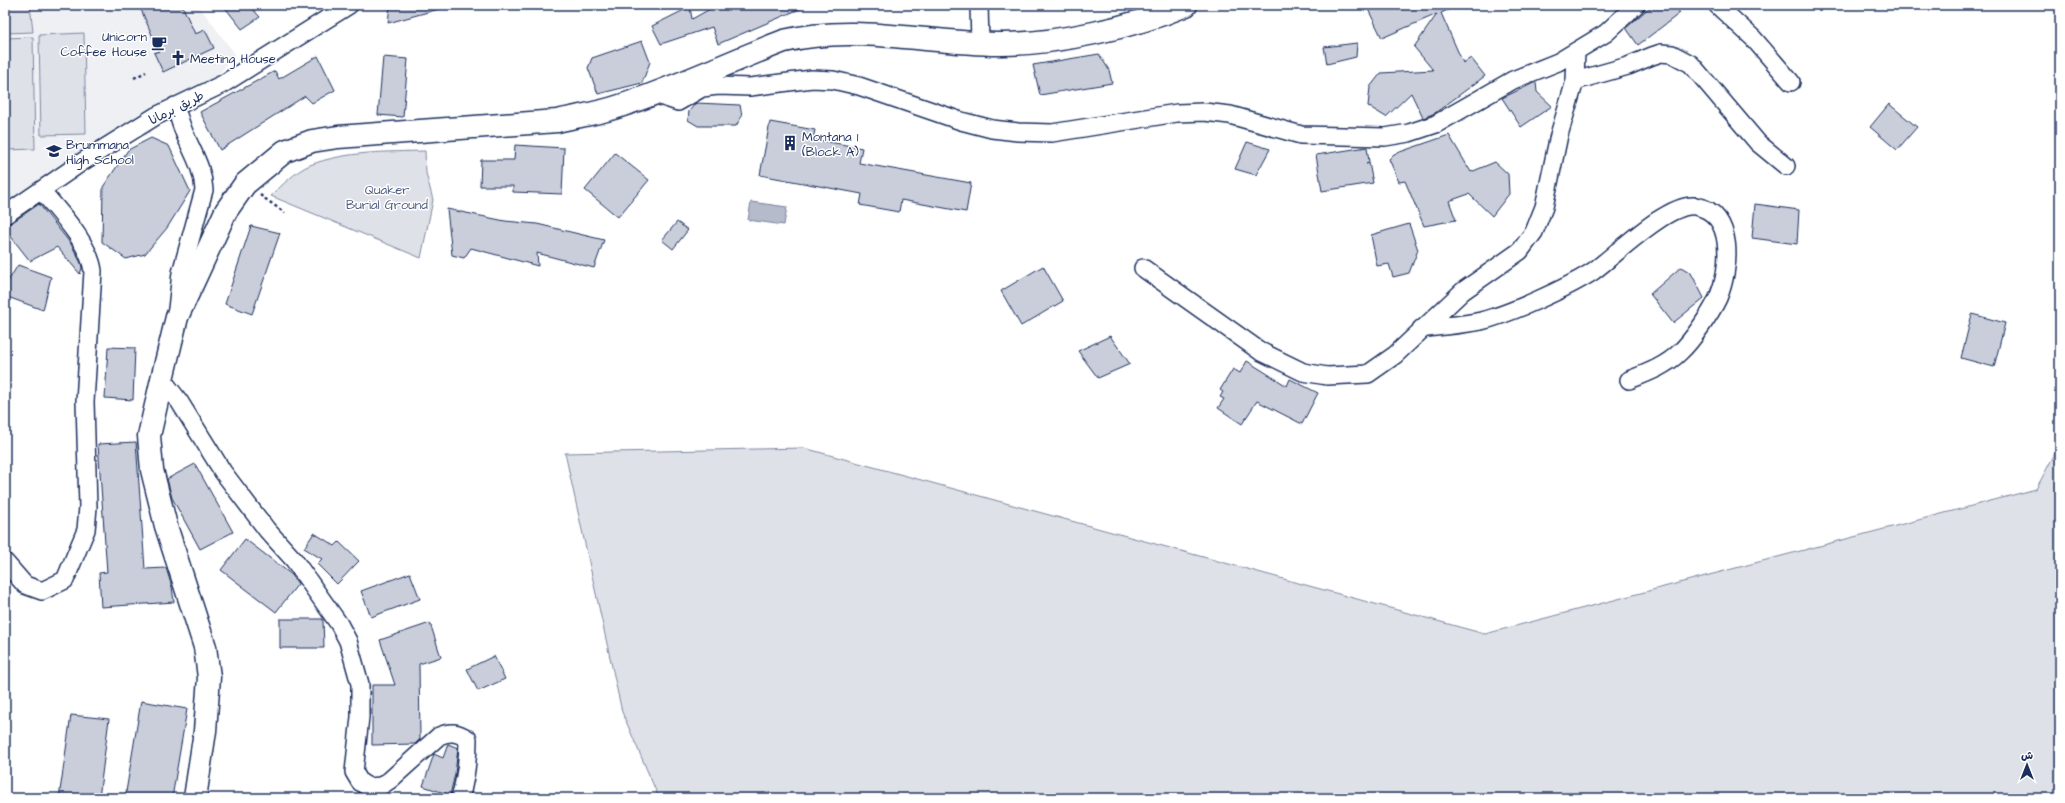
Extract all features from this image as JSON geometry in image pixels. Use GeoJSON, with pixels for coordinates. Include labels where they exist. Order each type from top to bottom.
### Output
{"type":"FeatureCollection","features":[{"type":"Feature","properties":{"kind":"main road"},"geometry":{"type":"LineString","coordinates":[[195,798],[205,731],[209,676],[205,647],[166,526],[152,470],[149,436],[177,317],[226,211],[245,184],[285,151],[312,141],[338,137],[558,121],[619,107],[784,41],[804,36],[856,33],[998,44],[1051,40],[1091,33],[1165,14],[1186,5]]}},
{"type":"Feature","properties":{"kind":"street","name":"طريق برمانا"},"geometry":{"type":"LineString","coordinates":[[5,215],[82,162],[175,106],[223,84],[350,5]]}},
{"type":"Feature","properties":{"kind":"street"},"geometry":{"type":"LineString","coordinates":[[979,5],[980,43]]}},
{"type":"Feature","properties":{"kind":"street"},"geometry":{"type":"LineString","coordinates":[[654,94],[678,102],[702,88],[718,86],[750,87],[812,79],[833,80],[859,86],[961,121],[992,129],[1018,132],[1052,133],[1177,113],[1204,112],[1230,115],[1301,134],[1385,137],[1410,133],[1436,124],[1500,87],[1558,62],[1606,33],[1636,5]]}},
{"type":"Feature","properties":{"kind":"street"},"geometry":{"type":"LineString","coordinates":[[1717,5],[1753,38],[1791,82]]}},
{"type":"Feature","properties":{"kind":"street"},"geometry":{"type":"LineString","coordinates":[[1143,268],[1260,352],[1303,372],[1327,376],[1368,374],[1395,355],[1463,291],[1520,251],[1534,232],[1544,207],[1559,135],[1575,81],[1576,51]]}},
{"type":"Feature","properties":{"kind":"street"},"geometry":{"type":"LineString","coordinates":[[1575,81],[1628,66],[1657,55],[1672,54],[1690,64],[1758,143],[1786,166]]}},
{"type":"Feature","properties":{"kind":"street"},"geometry":{"type":"LineString","coordinates":[[175,106],[186,139],[198,160],[204,177],[204,190],[188,243],[181,273],[177,317]]}},
{"type":"Feature","properties":{"kind":"street"},"geometry":{"type":"LineString","coordinates":[[5,562],[25,585],[42,590],[65,580],[86,530],[88,508],[85,402],[93,271],[91,260],[84,245],[42,190]]}},
{"type":"Feature","properties":{"kind":"street"},"geometry":{"type":"LineString","coordinates":[[1421,329],[1481,321],[1518,307],[1591,272],[1635,237],[1675,211],[1687,206],[1706,209],[1719,222],[1726,237],[1727,251],[1725,270],[1718,298],[1689,342],[1679,353],[1658,367],[1630,380]]}},
{"type":"Feature","properties":{"kind":"street"},"geometry":{"type":"LineString","coordinates":[[162,379],[179,401],[223,472],[267,530],[294,560],[348,641],[360,684],[360,718],[354,772],[360,782],[368,787],[381,786],[390,780],[439,736],[448,732],[459,733],[468,739],[467,774],[460,798]]}},
{"type":"Feature","properties":{"kind":"path"},"geometry":{"type":"LineString","coordinates":[[134,78],[146,72]]}},
{"type":"Feature","properties":{"kind":"path"},"geometry":{"type":"LineString","coordinates":[[268,201],[285,213]]}},
{"type":"Feature","properties":{"kind":"shaded area","name":"Brummana High School"},"geometry":{"type":"Polygon","coordinates":[[[5,5],[198,5],[235,54],[203,94],[5,208],[5,5]]]}},
{"type":"Feature","properties":{"kind":"green space"},"geometry":{"type":"Polygon","coordinates":[[[5,5],[30,5],[33,32],[5,33],[5,5]]]}},
{"type":"Feature","properties":{"kind":"green space"},"geometry":{"type":"Polygon","coordinates":[[[84,33],[86,134],[41,135],[39,35],[84,33]]]}},
{"type":"Feature","properties":{"kind":"green space"},"geometry":{"type":"Polygon","coordinates":[[[33,37],[35,149],[5,150],[5,38],[33,37]]]}},
{"type":"Feature","properties":{"kind":"green space","name":"Quaker Burial Ground"},"geometry":{"type":"Polygon","coordinates":[[[425,151],[426,173],[433,200],[421,258],[271,196],[300,171],[310,165],[324,160],[367,153],[425,151]]]}},
{"type":"Feature","properties":{"kind":"green space"},"geometry":{"type":"Polygon","coordinates":[[[2060,444],[2060,798],[659,798],[622,712],[565,453],[804,448],[1485,634],[2036,489],[2060,444]]]}},
{"type":"Feature","properties":{"kind":"water"},"geometry":{"type":"Polygon","coordinates":[[[751,202],[787,207],[784,225],[748,220],[751,202]]]}},
{"type":"Feature","properties":{"kind":"building"},"geometry":{"type":"Polygon","coordinates":[[[139,5],[182,5],[195,34],[205,30],[214,48],[163,72],[154,53],[159,51],[139,5]]]}},
{"type":"Feature","properties":{"kind":"building"},"geometry":{"type":"Polygon","coordinates":[[[223,5],[249,5],[260,17],[242,29],[223,5]]]}},
{"type":"Feature","properties":{"kind":"building"},"geometry":{"type":"Polygon","coordinates":[[[390,5],[438,5],[439,9],[388,23],[390,5]]]}},
{"type":"Feature","properties":{"kind":"building"},"geometry":{"type":"Polygon","coordinates":[[[717,5],[809,5],[718,44],[712,27],[661,44],[652,26],[690,7],[692,19],[717,5]]]}},
{"type":"Feature","properties":{"kind":"building"},"geometry":{"type":"Polygon","coordinates":[[[1366,5],[1459,5],[1441,13],[1463,63],[1471,58],[1485,76],[1435,113],[1423,118],[1411,93],[1386,117],[1368,106],[1370,87],[1381,73],[1433,70],[1414,47],[1437,14],[1382,38],[1366,5]]]}},
{"type":"Feature","properties":{"kind":"building"},"geometry":{"type":"Polygon","coordinates":[[[1652,5],[1674,5],[1680,13],[1638,45],[1626,28],[1652,5]]]}},
{"type":"Feature","properties":{"kind":"building"},"geometry":{"type":"Polygon","coordinates":[[[642,41],[650,62],[642,83],[598,94],[588,68],[592,58],[642,41]]]}},
{"type":"Feature","properties":{"kind":"building"},"geometry":{"type":"Polygon","coordinates":[[[1357,43],[1356,57],[1327,64],[1324,47],[1357,43]]]}},
{"type":"Feature","properties":{"kind":"building"},"geometry":{"type":"Polygon","coordinates":[[[1099,54],[1109,70],[1112,83],[1040,95],[1033,65],[1099,54]]]}},
{"type":"Feature","properties":{"kind":"building"},"geometry":{"type":"Polygon","coordinates":[[[318,56],[335,90],[312,103],[305,96],[220,150],[200,112],[275,71],[279,79],[318,56]]]}},
{"type":"Feature","properties":{"kind":"building"},"geometry":{"type":"Polygon","coordinates":[[[383,57],[408,59],[403,117],[378,115],[383,57]]]}},
{"type":"Feature","properties":{"kind":"building"},"geometry":{"type":"Polygon","coordinates":[[[1536,82],[1537,92],[1552,106],[1521,127],[1502,98],[1536,82]]]}},
{"type":"Feature","properties":{"kind":"building"},"geometry":{"type":"Polygon","coordinates":[[[696,103],[740,105],[742,116],[736,126],[698,126],[688,120],[689,111],[696,103]]]}},
{"type":"Feature","properties":{"kind":"building"},"geometry":{"type":"Polygon","coordinates":[[[1889,104],[1917,127],[1897,150],[1870,127],[1889,104]]]}},
{"type":"Feature","properties":{"kind":"building"},"geometry":{"type":"Polygon","coordinates":[[[770,122],[815,130],[813,139],[862,148],[859,163],[971,183],[966,212],[901,200],[899,212],[860,205],[862,194],[760,175],[770,122]]]}},
{"type":"Feature","properties":{"kind":"building"},"geometry":{"type":"Polygon","coordinates":[[[1449,135],[1471,172],[1495,162],[1508,174],[1509,194],[1492,216],[1469,194],[1449,201],[1456,220],[1424,226],[1405,181],[1399,182],[1389,159],[1394,154],[1449,135]]]}},
{"type":"Feature","properties":{"kind":"building"},"geometry":{"type":"Polygon","coordinates":[[[151,138],[169,146],[190,191],[167,228],[145,254],[126,259],[102,242],[103,187],[128,150],[151,138]]]}},
{"type":"Feature","properties":{"kind":"building"},"geometry":{"type":"Polygon","coordinates":[[[1247,142],[1270,149],[1256,175],[1235,169],[1247,142]]]}},
{"type":"Feature","properties":{"kind":"building"},"geometry":{"type":"Polygon","coordinates":[[[515,145],[564,148],[562,194],[513,192],[513,186],[480,186],[481,160],[514,160],[515,145]]]}},
{"type":"Feature","properties":{"kind":"building"},"geometry":{"type":"Polygon","coordinates":[[[1367,147],[1369,162],[1366,164],[1369,163],[1373,183],[1322,191],[1316,155],[1367,147]]]}},
{"type":"Feature","properties":{"kind":"building"},"geometry":{"type":"Polygon","coordinates":[[[615,153],[649,180],[618,217],[585,190],[615,153]]]}},
{"type":"Feature","properties":{"kind":"building"},"geometry":{"type":"Polygon","coordinates":[[[39,204],[71,244],[81,263],[82,268],[80,274],[57,247],[30,261],[5,229],[5,225],[11,223],[39,204]]]}},
{"type":"Feature","properties":{"kind":"building"},"geometry":{"type":"Polygon","coordinates":[[[1755,204],[1799,210],[1797,244],[1752,238],[1755,204]]]}},
{"type":"Feature","properties":{"kind":"building"},"geometry":{"type":"Polygon","coordinates":[[[447,209],[505,221],[537,224],[604,240],[594,268],[537,253],[538,266],[471,248],[464,258],[452,255],[447,209]]]}},
{"type":"Feature","properties":{"kind":"building"},"geometry":{"type":"Polygon","coordinates":[[[677,222],[688,230],[673,249],[662,240],[677,222]]]}},
{"type":"Feature","properties":{"kind":"building"},"geometry":{"type":"Polygon","coordinates":[[[1409,224],[1418,250],[1409,273],[1393,277],[1389,264],[1377,266],[1371,235],[1409,224]]]}},
{"type":"Feature","properties":{"kind":"building"},"geometry":{"type":"Polygon","coordinates":[[[251,226],[280,233],[252,314],[225,304],[251,226]]]}},
{"type":"Feature","properties":{"kind":"building"},"geometry":{"type":"Polygon","coordinates":[[[18,265],[51,277],[43,310],[5,296],[5,286],[18,265]]]}},
{"type":"Feature","properties":{"kind":"building"},"geometry":{"type":"Polygon","coordinates":[[[1043,266],[1063,301],[1021,326],[1001,291],[1043,266]]]}},
{"type":"Feature","properties":{"kind":"building"},"geometry":{"type":"Polygon","coordinates":[[[1681,267],[1691,273],[1704,298],[1673,323],[1650,294],[1681,267]]]}},
{"type":"Feature","properties":{"kind":"building"},"geometry":{"type":"Polygon","coordinates":[[[1972,314],[2005,323],[1994,367],[1961,358],[1972,314]]]}},
{"type":"Feature","properties":{"kind":"building"},"geometry":{"type":"Polygon","coordinates":[[[1110,336],[1130,364],[1098,378],[1078,351],[1110,336]]]}},
{"type":"Feature","properties":{"kind":"building"},"geometry":{"type":"Polygon","coordinates":[[[108,347],[135,348],[133,400],[105,398],[108,347]]]}},
{"type":"Feature","properties":{"kind":"building"},"geometry":{"type":"Polygon","coordinates":[[[1247,361],[1287,386],[1290,379],[1318,393],[1302,424],[1257,401],[1242,424],[1218,408],[1224,399],[1220,397],[1223,392],[1220,390],[1233,369],[1240,373],[1247,361]]]}},
{"type":"Feature","properties":{"kind":"building"},"geometry":{"type":"Polygon","coordinates":[[[136,442],[145,569],[166,568],[172,587],[174,602],[101,607],[99,573],[107,572],[98,444],[136,442]]]}},
{"type":"Feature","properties":{"kind":"building"},"geometry":{"type":"Polygon","coordinates":[[[195,464],[233,532],[200,549],[172,498],[167,479],[195,464]]]}},
{"type":"Feature","properties":{"kind":"building"},"geometry":{"type":"Polygon","coordinates":[[[314,533],[335,546],[339,542],[359,561],[337,584],[317,564],[322,559],[304,548],[314,533]]]}},
{"type":"Feature","properties":{"kind":"building"},"geometry":{"type":"Polygon","coordinates":[[[245,539],[292,575],[298,584],[276,612],[221,570],[245,539]]]}},
{"type":"Feature","properties":{"kind":"building"},"geometry":{"type":"Polygon","coordinates":[[[410,573],[420,599],[371,617],[361,591],[410,573]]]}},
{"type":"Feature","properties":{"kind":"building"},"geometry":{"type":"Polygon","coordinates":[[[280,619],[323,619],[324,648],[280,648],[280,619]]]}},
{"type":"Feature","properties":{"kind":"building"},"geometry":{"type":"Polygon","coordinates":[[[430,623],[441,657],[419,664],[420,739],[415,744],[372,745],[372,685],[395,685],[380,640],[430,623]]]}},
{"type":"Feature","properties":{"kind":"building"},"geometry":{"type":"Polygon","coordinates":[[[494,656],[505,679],[478,691],[467,669],[494,656]]]}},
{"type":"Feature","properties":{"kind":"building"},"geometry":{"type":"Polygon","coordinates":[[[141,701],[187,709],[172,798],[125,798],[141,701]]]}},
{"type":"Feature","properties":{"kind":"building"},"geometry":{"type":"Polygon","coordinates":[[[71,715],[109,719],[99,798],[59,798],[71,715]]]}},
{"type":"Feature","properties":{"kind":"building"},"geometry":{"type":"Polygon","coordinates":[[[448,744],[458,748],[455,774],[450,795],[423,786],[434,754],[443,758],[448,744]]]}},
{"type":"Feature","properties":{"kind":"place","name":"Unicorn Coffee House"},"geometry":{"type":"Point","coordinates":[159,43]}},
{"type":"Feature","properties":{"kind":"place","name":"Meeting House"},"geometry":{"type":"Point","coordinates":[178,58]}},
{"type":"Feature","properties":{"kind":"place","name":"Montana 1 (Block A)"},"geometry":{"type":"Point","coordinates":[790,143]}},
{"type":"Feature","properties":{"kind":"place","name":"Brummana High School"},"geometry":{"type":"Point","coordinates":[54,151]}}]}
